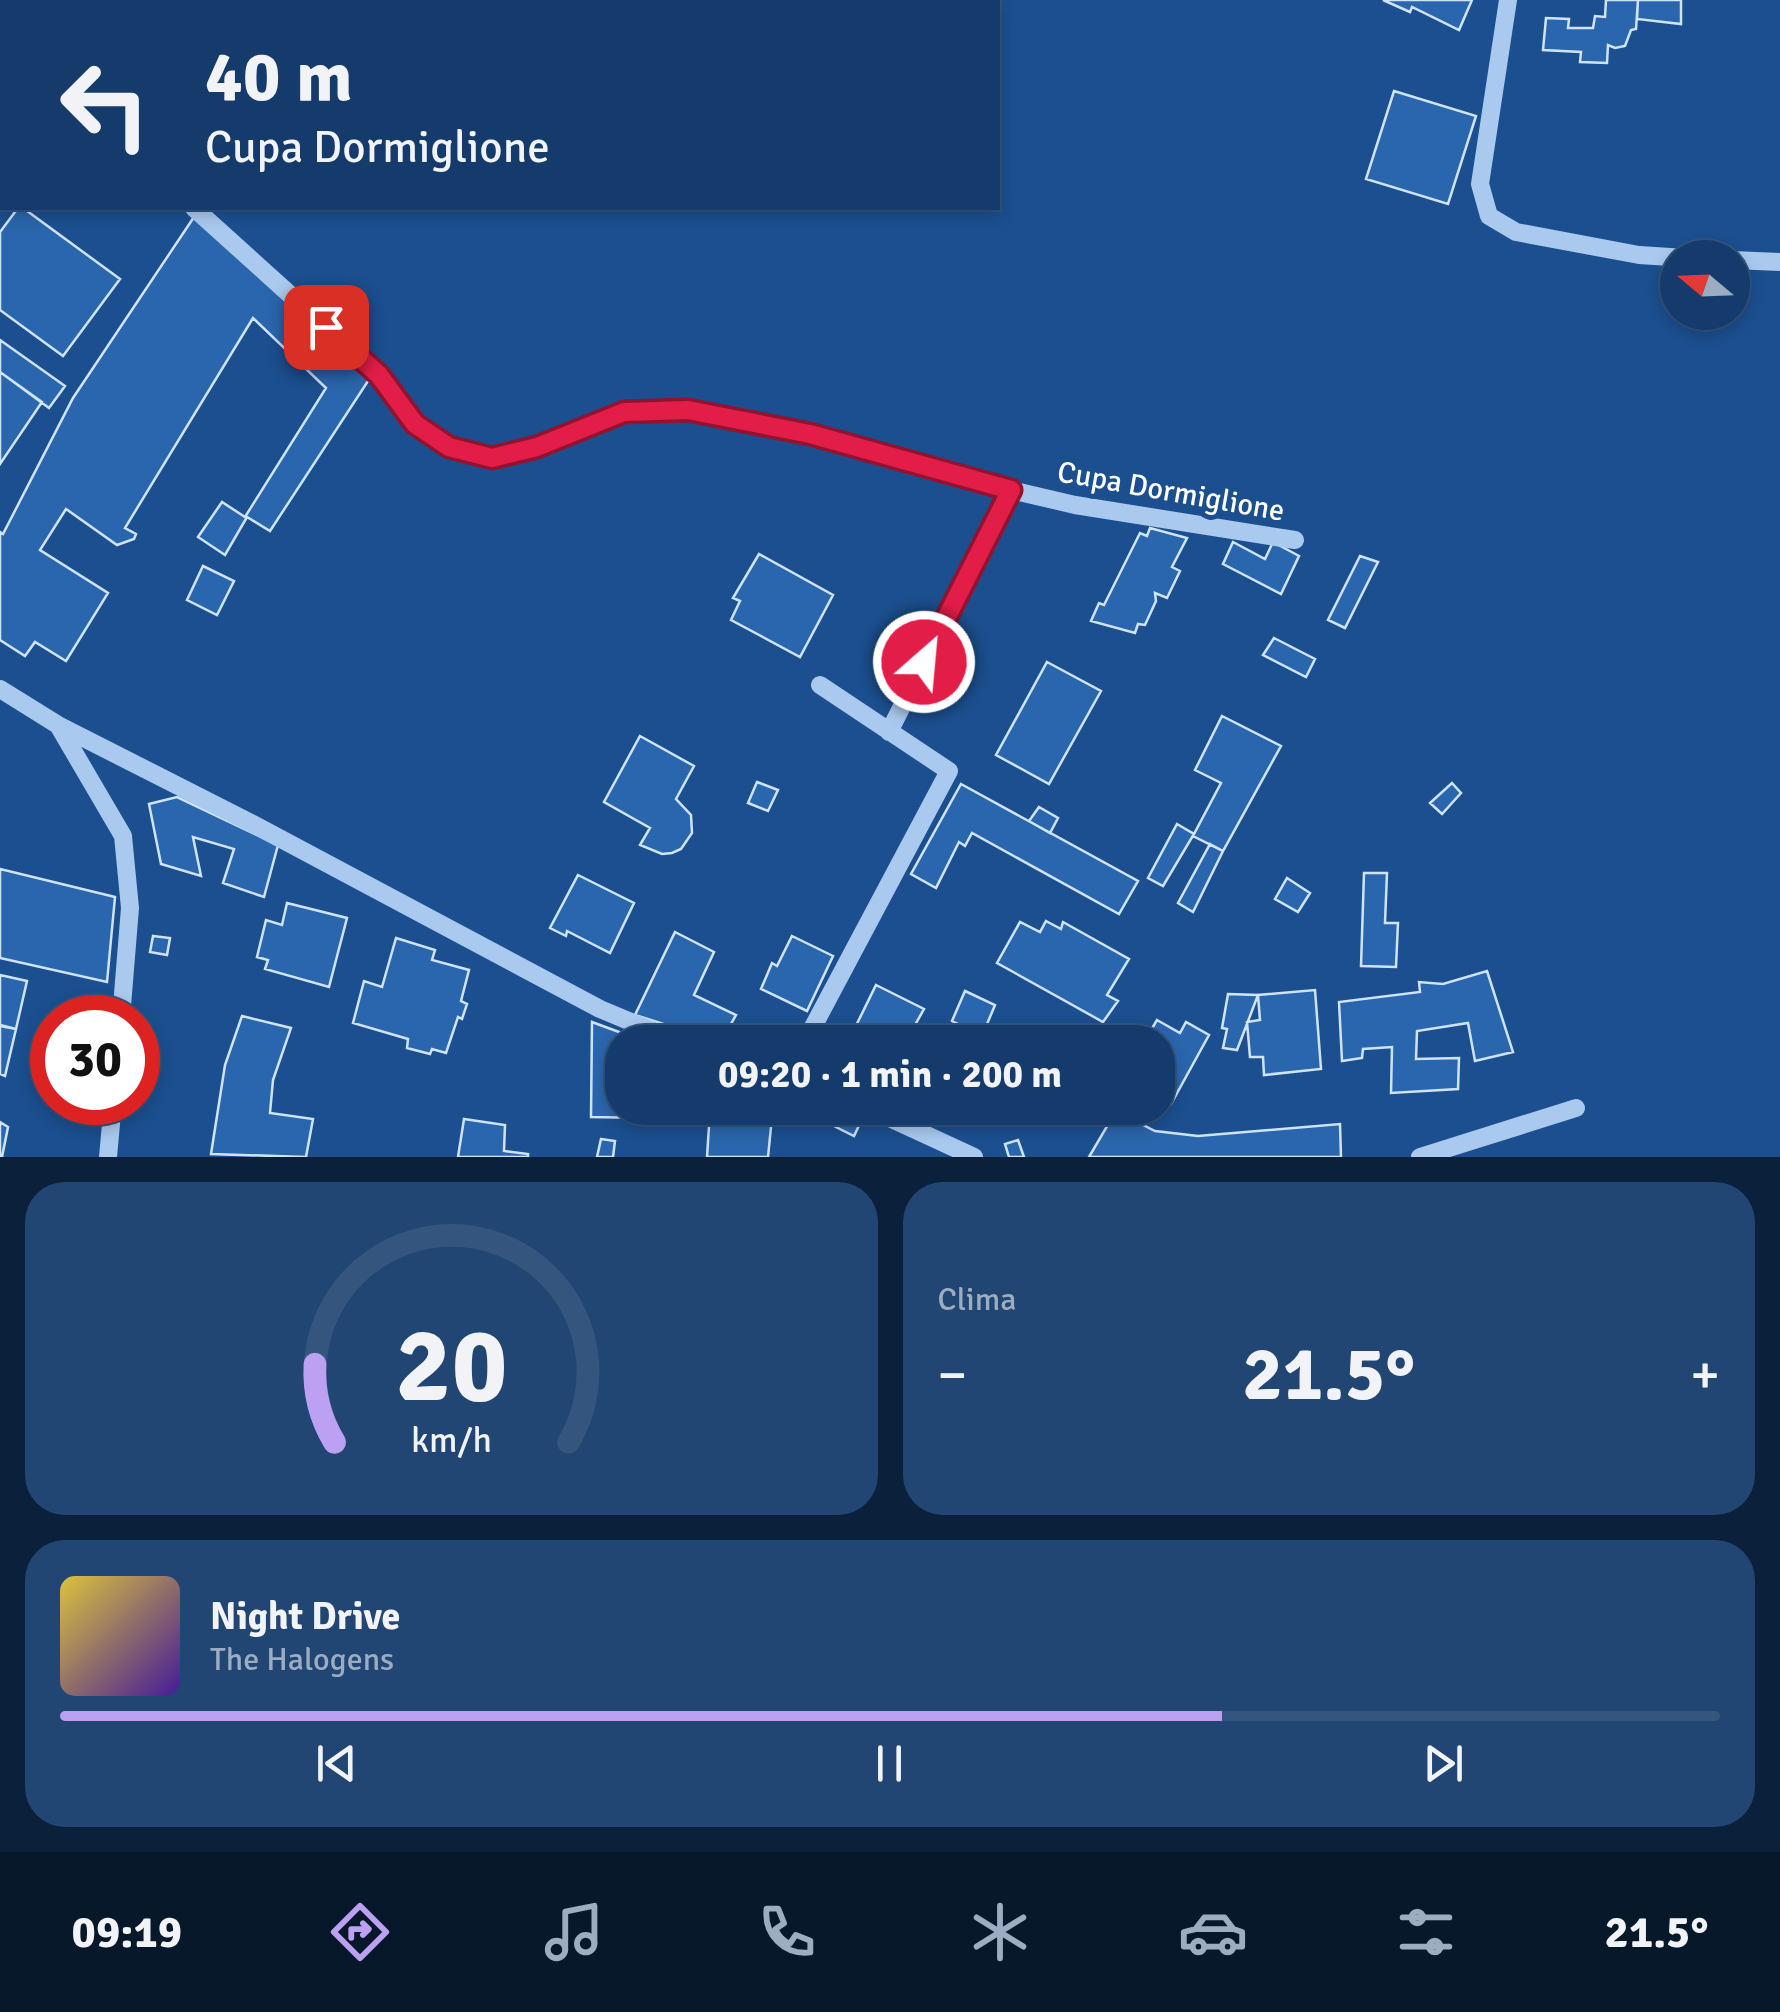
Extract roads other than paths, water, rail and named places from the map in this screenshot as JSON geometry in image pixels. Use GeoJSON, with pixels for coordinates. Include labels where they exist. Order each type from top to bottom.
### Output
{"type":"FeatureCollection","features":[{"type":"Feature","properties":{"kind":"street"},"geometry":{"type":"LineString","coordinates":[[1508,0],[1480,184],[1490,216],[1516,232],[1660,256]]}},
{"type":"Feature","properties":{"kind":"street","name":"Cupa Dormiglione"},"geometry":{"type":"LineString","coordinates":[[196,210],[379,375],[415,424],[449,447],[492,458],[537,447],[624,412],[688,410],[810,434],[1011,490],[1204,528],[1295,540]]}},
{"type":"Feature","properties":{"kind":"street"},"geometry":{"type":"LineString","coordinates":[[1750,261],[1780,262]]}},
{"type":"Feature","properties":{"kind":"street"},"geometry":{"type":"LineString","coordinates":[[889,732],[1011,490]]}},
{"type":"Feature","properties":{"kind":"street"},"geometry":{"type":"LineString","coordinates":[[814,1025],[948,771],[820,685]]}},
{"type":"Feature","properties":{"kind":"street"},"geometry":{"type":"LineString","coordinates":[[0,689],[58,725],[600,1009],[638,1025]]}},
{"type":"Feature","properties":{"kind":"street"},"geometry":{"type":"LineString","coordinates":[[58,725],[124,836],[130,908],[123,995]]}},
{"type":"Feature","properties":{"kind":"street"},"geometry":{"type":"LineString","coordinates":[[1420,1157],[1576,1108]]}},
{"type":"Feature","properties":{"kind":"street"},"geometry":{"type":"LineString","coordinates":[[108,1157],[111,1125]]}},
{"type":"Feature","properties":{"kind":"street"},"geometry":{"type":"LineString","coordinates":[[905,1125],[974,1157]]}}]}
